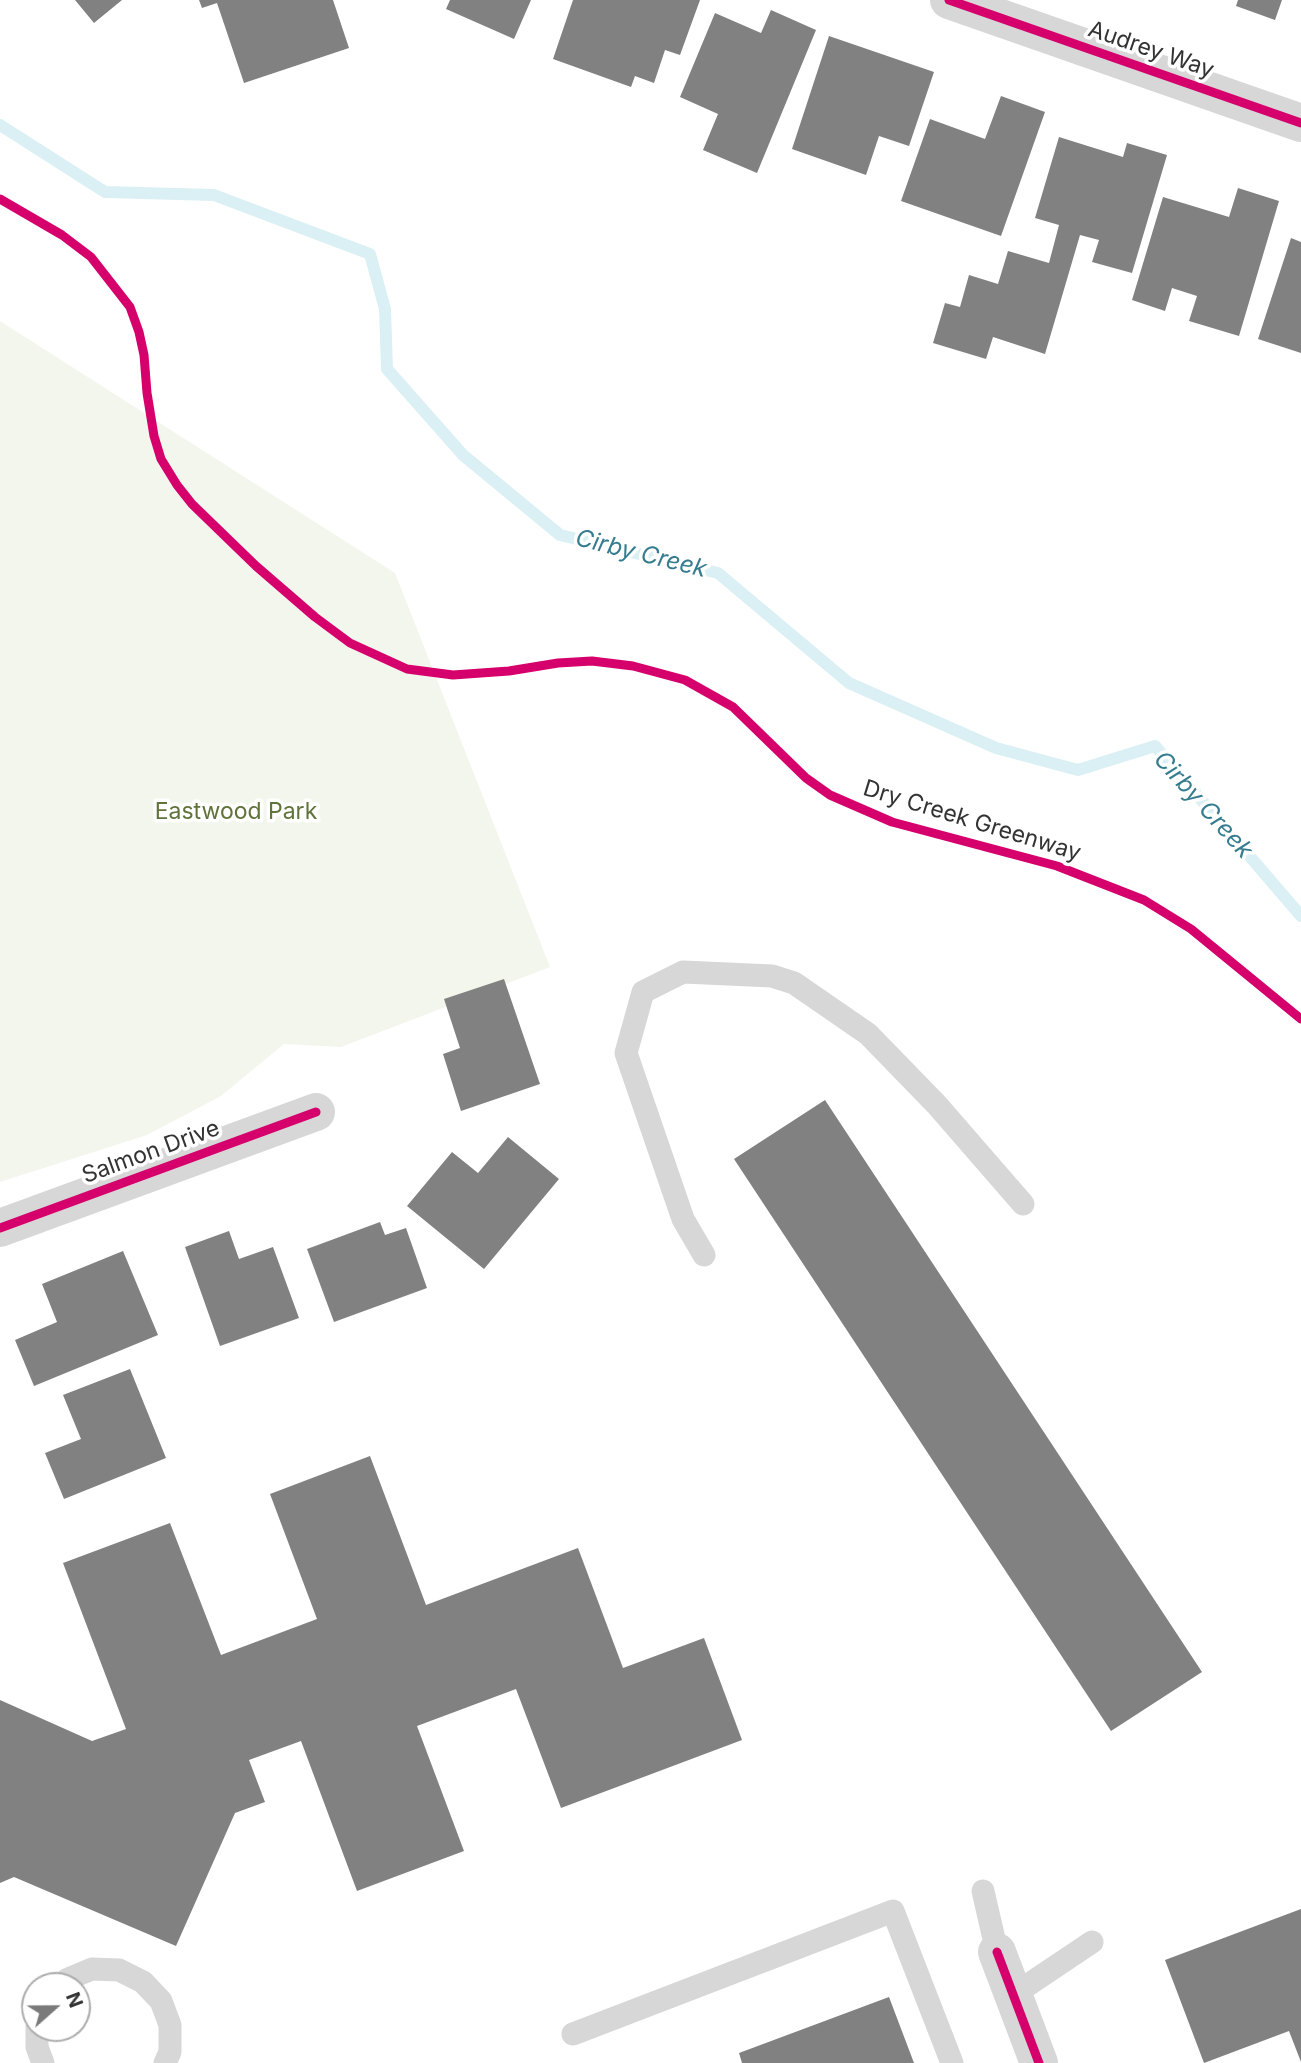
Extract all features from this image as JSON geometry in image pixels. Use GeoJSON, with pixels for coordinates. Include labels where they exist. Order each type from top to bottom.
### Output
{"type":"FeatureCollection","features":[{"type":"Feature","properties":{"kind":"street","name":"Audrey Way"},"geometry":{"type":"LineString","coordinates":[[949,0],[1301,123]]}},
{"type":"Feature","properties":{"kind":"street","name":"Salmon Drive"},"geometry":{"type":"LineString","coordinates":[[0,1228],[316,1112]]}},
{"type":"Feature","properties":{"kind":"street"},"geometry":{"type":"LineString","coordinates":[[997,1952],[1039,2063]]}},
{"type":"Feature","properties":{"kind":"lane"},"geometry":{"type":"LineString","coordinates":[[704,1255],[683,1219],[626,1053],[643,992],[683,972],[772,976],[794,984],[847,1019],[868,1034],[937,1105],[1023,1204]]}},
{"type":"Feature","properties":{"kind":"lane"},"geometry":{"type":"LineString","coordinates":[[983,1891],[997,1952]]}},
{"type":"Feature","properties":{"kind":"lane"},"geometry":{"type":"LineString","coordinates":[[573,2034],[893,1911],[952,2063]]}},
{"type":"Feature","properties":{"kind":"lane"},"geometry":{"type":"LineString","coordinates":[[1013,1995],[1092,1942]]}},
{"type":"Feature","properties":{"kind":"lane"},"geometry":{"type":"LineString","coordinates":[[85,1972],[92,1969],[119,1970],[143,1982],[161,2001],[170,2025],[170,2052],[165,2063]]}},
{"type":"Feature","properties":{"kind":"lane"},"geometry":{"type":"LineString","coordinates":[[37,2042],[43,2063]]}},
{"type":"Feature","properties":{"kind":"green space","name":"Eastwood Park"},"geometry":{"type":"Polygon","coordinates":[[[0,321],[395,573],[550,967],[341,1047],[284,1044],[221,1096],[147,1135],[0,1182],[0,321]]]}},
{"type":"Feature","properties":{"kind":"building"},"geometry":{"type":"Polygon","coordinates":[[[75,0],[122,0],[94,23],[75,0]]]}},
{"type":"Feature","properties":{"kind":"building"},"geometry":{"type":"Polygon","coordinates":[[[199,0],[333,0],[349,48],[244,83],[217,3],[202,8],[199,0]]]}},
{"type":"Feature","properties":{"kind":"building"},"geometry":{"type":"Polygon","coordinates":[[[450,0],[531,0],[514,39],[446,9],[450,0]]]}},
{"type":"Feature","properties":{"kind":"building"},"geometry":{"type":"Polygon","coordinates":[[[573,0],[700,0],[680,55],[665,50],[654,83],[635,76],[631,87],[553,59],[573,0]]]}},
{"type":"Feature","properties":{"kind":"building"},"geometry":{"type":"Polygon","coordinates":[[[1238,0],[1282,0],[1275,20],[1236,6],[1238,0]]]}},
{"type":"Feature","properties":{"kind":"building"},"geometry":{"type":"Polygon","coordinates":[[[771,10],[816,30],[757,173],[703,150],[718,114],[680,97],[715,13],[761,33],[771,10]]]}},
{"type":"Feature","properties":{"kind":"building"},"geometry":{"type":"Polygon","coordinates":[[[829,36],[934,72],[909,146],[879,136],[866,175],[792,149],[829,36]]]}},
{"type":"Feature","properties":{"kind":"building"},"geometry":{"type":"Polygon","coordinates":[[[1001,96],[1045,112],[1001,236],[901,201],[930,119],[985,139],[1001,96]]]}},
{"type":"Feature","properties":{"kind":"building"},"geometry":{"type":"Polygon","coordinates":[[[1059,137],[1123,157],[1127,143],[1167,155],[1132,273],[1092,262],[1099,240],[1080,235],[1045,354],[993,337],[986,359],[933,343],[945,303],[960,307],[969,275],[998,284],[1008,251],[1049,263],[1059,225],[1035,218],[1059,137]]]}},
{"type":"Feature","properties":{"kind":"building"},"geometry":{"type":"Polygon","coordinates":[[[1238,188],[1279,201],[1239,336],[1189,321],[1197,296],[1172,288],[1165,311],[1132,300],[1163,197],[1229,217],[1238,188]]]}},
{"type":"Feature","properties":{"kind":"building"},"geometry":{"type":"Polygon","coordinates":[[[1291,238],[1301,242],[1301,353],[1258,339],[1291,238]]]}},
{"type":"Feature","properties":{"kind":"building"},"geometry":{"type":"Polygon","coordinates":[[[504,979],[540,1084],[461,1111],[443,1054],[460,1048],[444,999],[504,979]]]}},
{"type":"Feature","properties":{"kind":"building"},"geometry":{"type":"Polygon","coordinates":[[[825,1100],[1202,1672],[1111,1731],[734,1159],[825,1100]]]}},
{"type":"Feature","properties":{"kind":"building"},"geometry":{"type":"Polygon","coordinates":[[[508,1137],[559,1179],[484,1269],[407,1206],[452,1152],[478,1173],[508,1137]]]}},
{"type":"Feature","properties":{"kind":"building"},"geometry":{"type":"Polygon","coordinates":[[[380,1222],[385,1235],[406,1228],[427,1288],[334,1322],[307,1249],[380,1222]]]}},
{"type":"Feature","properties":{"kind":"building"},"geometry":{"type":"Polygon","coordinates":[[[229,1231],[239,1259],[273,1247],[299,1318],[220,1346],[185,1247],[229,1231]]]}},
{"type":"Feature","properties":{"kind":"building"},"geometry":{"type":"Polygon","coordinates":[[[123,1251],[158,1335],[34,1386],[15,1340],[57,1322],[42,1284],[123,1251]]]}},
{"type":"Feature","properties":{"kind":"building"},"geometry":{"type":"Polygon","coordinates":[[[130,1369],[166,1458],[64,1499],[45,1453],[81,1439],[63,1395],[130,1369]]]}},
{"type":"Feature","properties":{"kind":"building"},"geometry":{"type":"Polygon","coordinates":[[[370,1456],[426,1605],[578,1548],[623,1668],[704,1638],[742,1740],[561,1808],[516,1689],[417,1726],[464,1851],[357,1891],[301,1741],[249,1760],[265,1802],[235,1813],[176,1946],[14,1877],[0,1883],[0,1700],[92,1741],[126,1729],[63,1563],[170,1523],[221,1655],[317,1619],[270,1494],[370,1456]]]}},
{"type":"Feature","properties":{"kind":"building"},"geometry":{"type":"Polygon","coordinates":[[[1301,1909],[1301,2062],[1289,2031],[1204,2063],[1165,1960],[1301,1909]]]}},
{"type":"Feature","properties":{"kind":"building"},"geometry":{"type":"Polygon","coordinates":[[[889,1997],[914,2063],[742,2063],[739,2053],[889,1997]]]}},
{"type":"Feature","properties":{"kind":"waterway","name":"Cirby Creek"},"geometry":{"type":"LineString","coordinates":[[0,125],[105,192],[214,195],[370,254],[385,309],[387,369],[463,455],[560,535],[718,573],[849,683],[996,748],[1078,770],[1155,746],[1301,916]]}},
{"type":"Feature","properties":{"kind":"cycle path"},"geometry":{"type":"LineString","coordinates":[[949,0],[1301,123]]}},
{"type":"Feature","properties":{"kind":"cycle path","name":"Dry Creek Greenway"},"geometry":{"type":"LineString","coordinates":[[0,199],[62,235],[91,257],[130,307],[144,355],[154,436],[161,459],[177,485],[192,504],[256,566],[350,643],[407,669],[453,675],[592,661],[633,666],[685,680],[733,707],[806,778],[830,795],[892,822],[1057,866],[1144,900],[1191,929],[1301,1019]]}},
{"type":"Feature","properties":{"kind":"cycle path"},"geometry":{"type":"LineString","coordinates":[[0,1228],[316,1112]]}},
{"type":"Feature","properties":{"kind":"cycle path"},"geometry":{"type":"LineString","coordinates":[[997,1952],[1039,2063]]}}]}
